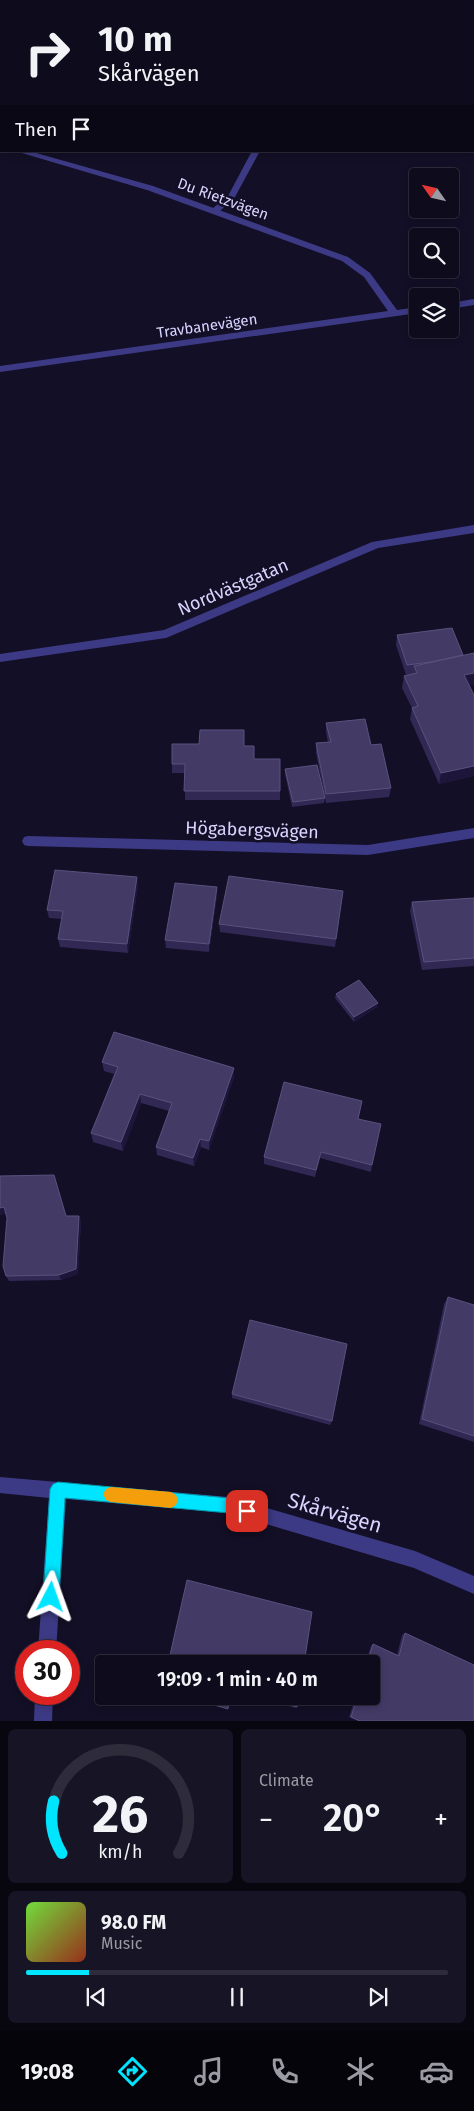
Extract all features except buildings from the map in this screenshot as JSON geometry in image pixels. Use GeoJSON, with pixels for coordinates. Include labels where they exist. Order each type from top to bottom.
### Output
{"type":"FeatureCollection","features":[{"type":"Feature","properties":{"kind":"street","name":"Du Rietzvägen"},"geometry":{"type":"LineString","coordinates":[[23,152],[150,188],[216,210],[345,259],[367,275],[394,313]]}},
{"type":"Feature","properties":{"kind":"street"},"geometry":{"type":"LineString","coordinates":[[216,210],[231,197],[255,152]]}},
{"type":"Feature","properties":{"kind":"street"},"geometry":{"type":"LineString","coordinates":[[459,304],[474,302]]}},
{"type":"Feature","properties":{"kind":"street","name":"Travbanevägen"},"geometry":{"type":"LineString","coordinates":[[0,369],[409,311]]}},
{"type":"Feature","properties":{"kind":"street","name":"Nordvästgatan"},"geometry":{"type":"LineString","coordinates":[[0,658],[166,634],[376,545],[474,529]]}},
{"type":"Feature","properties":{"kind":"street","name":"Högabergsvägen"},"geometry":{"type":"LineString","coordinates":[[28,840],[368,850],[474,833]]}},
{"type":"Feature","properties":{"kind":"street","name":"Skårvägen"},"geometry":{"type":"LineString","coordinates":[[0,1484],[229,1505],[415,1560],[474,1585]]}},
{"type":"Feature","properties":{"kind":"street"},"geometry":{"type":"LineString","coordinates":[[48,1640],[58,1489]]}},
{"type":"Feature","properties":{"kind":"street"},"geometry":{"type":"LineString","coordinates":[[42,1721],[43,1705]]}},
{"type":"Feature","properties":{"kind":"slow traffic"},"geometry":{"type":"LineString","coordinates":[[111,1494],[171,1500]]}},
{"type":"Feature","properties":{"kind":"route"},"geometry":{"type":"LineString","coordinates":[[51,1597],[58,1489],[229,1505],[247,1511]]}}]}
